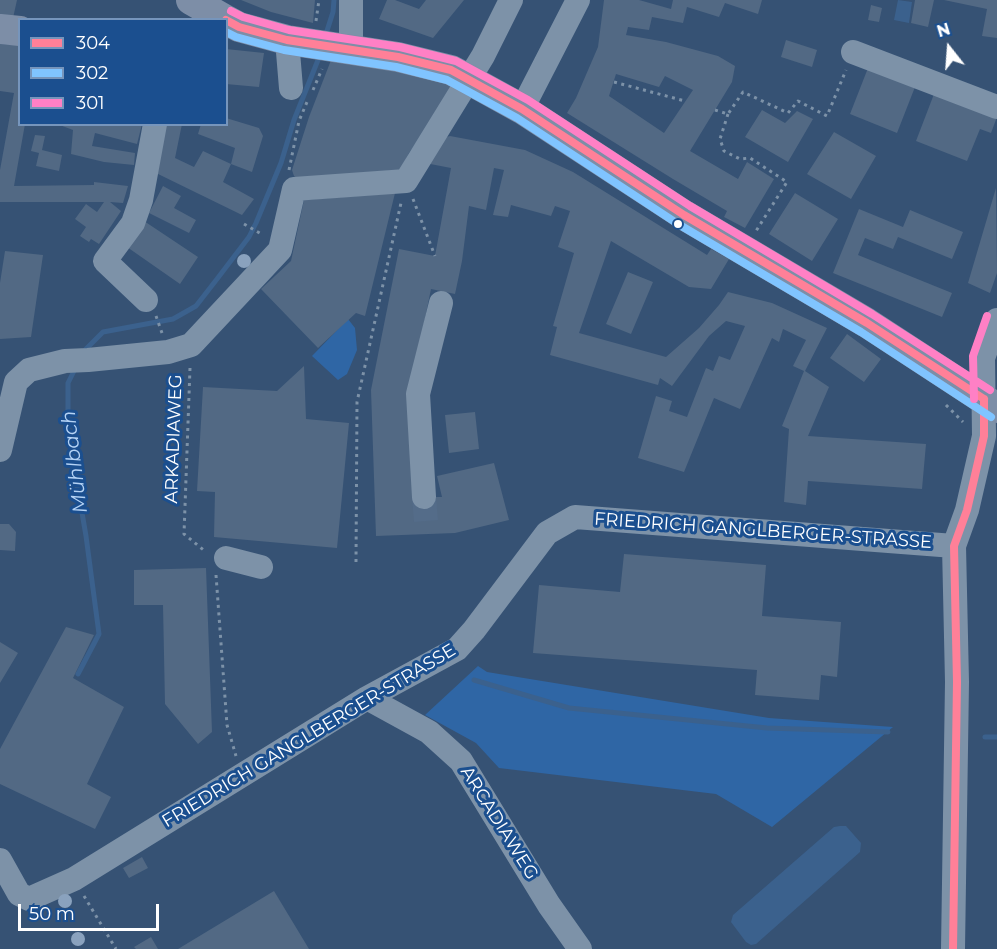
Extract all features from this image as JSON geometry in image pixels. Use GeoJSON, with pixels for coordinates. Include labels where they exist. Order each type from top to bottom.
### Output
{"type":"FeatureCollection","features":[{"type":"Feature","properties":{"kind":"main road"},"geometry":{"type":"LineString","coordinates":[[180,18],[191,0],[222,18]]}},
{"type":"Feature","properties":{"kind":"main road"},"geometry":{"type":"LineString","coordinates":[[228,21],[239,27],[317,50],[398,57],[451,70],[476,68],[522,110],[684,216],[867,323],[991,403]]}},
{"type":"Feature","properties":{"kind":"main road"},"geometry":{"type":"LineString","coordinates":[[0,29],[18,31]]}},
{"type":"Feature","properties":{"kind":"street"},"geometry":{"type":"LineString","coordinates":[[304,93],[317,50],[350,0]]}},
{"type":"Feature","properties":{"kind":"street"},"geometry":{"type":"LineString","coordinates":[[0,450],[16,381],[30,369],[77,361],[168,352],[191,345],[280,250],[294,189],[406,181],[476,68],[512,0]]}},
{"type":"Feature","properties":{"kind":"street"},"geometry":{"type":"LineString","coordinates":[[522,110],[578,0]]}},
{"type":"Feature","properties":{"kind":"street"},"geometry":{"type":"LineString","coordinates":[[853,52],[997,107]]}},
{"type":"Feature","properties":{"kind":"street"},"geometry":{"type":"LineString","coordinates":[[150,306],[105,261],[133,223],[141,200],[155,126]]}},
{"type":"Feature","properties":{"kind":"street"},"geometry":{"type":"LineString","coordinates":[[424,497],[418,394],[441,303]]}},
{"type":"Feature","properties":{"kind":"street"},"geometry":{"type":"LineString","coordinates":[[953,949],[957,682],[954,546],[967,510],[991,403],[984,358],[997,320]]}},
{"type":"Feature","properties":{"kind":"street","name":"FRIEDRICH GANGLBERGER-STRASSE"},"geometry":{"type":"LineString","coordinates":[[0,860],[19,894],[29,899],[74,879],[367,698],[457,649],[547,533],[575,517],[954,546]]}},
{"type":"Feature","properties":{"kind":"street"},"geometry":{"type":"LineString","coordinates":[[216,561],[261,567]]}},
{"type":"Feature","properties":{"kind":"street","name":"ARCADIAWEG"},"geometry":{"type":"LineString","coordinates":[[367,698],[429,732],[461,761],[549,905],[580,949]]}},
{"type":"Feature","properties":{"kind":"path"},"geometry":{"type":"LineString","coordinates":[[294,189],[288,169],[304,93],[317,50]]}},
{"type":"Feature","properties":{"kind":"path"},"geometry":{"type":"LineString","coordinates":[[756,231],[787,182],[750,158],[740,159],[724,151],[720,139],[728,114],[743,92],[788,113],[798,101],[827,116],[853,52]]}},
{"type":"Feature","properties":{"kind":"path"},"geometry":{"type":"LineString","coordinates":[[614,82],[685,102]]}},
{"type":"Feature","properties":{"kind":"path"},"geometry":{"type":"LineString","coordinates":[[716,110],[728,114]]}},
{"type":"Feature","properties":{"kind":"path"},"geometry":{"type":"LineString","coordinates":[[406,181],[435,256]]}},
{"type":"Feature","properties":{"kind":"path"},"geometry":{"type":"LineString","coordinates":[[356,562],[357,402],[406,181]]}},
{"type":"Feature","properties":{"kind":"path"},"geometry":{"type":"LineString","coordinates":[[244,224],[258,233]]}},
{"type":"Feature","properties":{"kind":"path"},"geometry":{"type":"LineString","coordinates":[[150,306],[162,330]]}},
{"type":"Feature","properties":{"kind":"path","name":"ARKADIAWEG"},"geometry":{"type":"LineString","coordinates":[[191,345],[184,534],[216,561]]}},
{"type":"Feature","properties":{"kind":"path"},"geometry":{"type":"LineString","coordinates":[[216,561],[227,725],[242,774]]}},
{"type":"Feature","properties":{"kind":"path"},"geometry":{"type":"LineString","coordinates":[[74,879],[116,949]]}},
{"type":"Feature","properties":{"kind":"shaded area"},"geometry":{"type":"Polygon","coordinates":[[[898,0],[912,2],[909,23],[894,20],[898,0]]]}},
{"type":"Feature","properties":{"kind":"shaded area"},"geometry":{"type":"Polygon","coordinates":[[[348,319],[355,328],[357,350],[347,374],[338,380],[312,356],[348,319]]]}},
{"type":"Feature","properties":{"kind":"shaded area"},"geometry":{"type":"Polygon","coordinates":[[[478,666],[487,672],[769,718],[893,727],[772,827],[716,794],[499,768],[476,743],[425,715],[478,666]]]}},
{"type":"Feature","properties":{"kind":"shaded area"},"geometry":{"type":"Polygon","coordinates":[[[846,826],[861,843],[860,852],[756,944],[751,945],[746,942],[731,922],[733,915],[834,827],[846,826]]]}},
{"type":"Feature","properties":{"kind":"building"},"geometry":{"type":"Polygon","coordinates":[[[0,0],[17,0],[13,18],[0,15],[0,0]]]}},
{"type":"Feature","properties":{"kind":"building"},"geometry":{"type":"Polygon","coordinates":[[[241,0],[315,0],[313,23],[271,12],[241,0]]]}},
{"type":"Feature","properties":{"kind":"building"},"geometry":{"type":"Polygon","coordinates":[[[387,0],[395,0],[419,9],[426,0],[464,0],[433,38],[379,19],[387,0]]]}},
{"type":"Feature","properties":{"kind":"building"},"geometry":{"type":"Polygon","coordinates":[[[604,0],[639,0],[671,9],[673,0],[762,0],[758,14],[725,3],[719,17],[687,7],[683,23],[652,17],[649,30],[628,27],[626,35],[666,42],[718,56],[735,66],[732,82],[690,151],[738,179],[747,162],[774,179],[745,228],[724,217],[727,211],[567,113],[598,47],[604,0]],[[616,74],[609,96],[664,133],[693,90],[665,76],[659,87],[616,74]]]}},
{"type":"Feature","properties":{"kind":"building"},"geometry":{"type":"Polygon","coordinates":[[[915,0],[934,0],[928,27],[911,23],[915,0]]]}},
{"type":"Feature","properties":{"kind":"building"},"geometry":{"type":"Polygon","coordinates":[[[944,0],[997,0],[997,38],[982,36],[987,9],[944,0]]]}},
{"type":"Feature","properties":{"kind":"building"},"geometry":{"type":"Polygon","coordinates":[[[871,5],[882,8],[879,22],[868,20],[871,5]]]}},
{"type":"Feature","properties":{"kind":"building"},"geometry":{"type":"Polygon","coordinates":[[[786,40],[817,50],[812,67],[781,57],[786,40]]]}},
{"type":"Feature","properties":{"kind":"building"},"geometry":{"type":"Polygon","coordinates":[[[0,44],[18,45],[18,126],[25,126],[14,186],[94,185],[94,182],[128,186],[123,203],[110,202],[121,211],[99,244],[91,239],[89,242],[80,236],[86,227],[75,219],[86,204],[97,212],[104,202],[0,202],[0,170],[14,93],[0,91],[0,44]]]}},
{"type":"Feature","properties":{"kind":"building"},"geometry":{"type":"Polygon","coordinates":[[[228,49],[264,53],[259,87],[228,84],[228,49]]]}},
{"type":"Feature","properties":{"kind":"building"},"geometry":{"type":"Polygon","coordinates":[[[333,55],[453,82],[446,100],[409,153],[400,170],[297,178],[294,176],[292,170],[309,117],[333,55]]]}},
{"type":"Feature","properties":{"kind":"building"},"geometry":{"type":"Polygon","coordinates":[[[868,68],[915,87],[897,133],[850,114],[868,68]]]}},
{"type":"Feature","properties":{"kind":"building"},"geometry":{"type":"Polygon","coordinates":[[[934,94],[997,117],[991,133],[980,129],[967,161],[916,141],[934,94]]]}},
{"type":"Feature","properties":{"kind":"building"},"geometry":{"type":"Polygon","coordinates":[[[762,110],[785,123],[797,111],[813,119],[788,162],[745,137],[762,110]]]}},
{"type":"Feature","properties":{"kind":"building"},"geometry":{"type":"Polygon","coordinates":[[[228,119],[259,128],[263,136],[252,172],[231,164],[235,148],[198,134],[200,126],[228,126],[228,119]]]}},
{"type":"Feature","properties":{"kind":"building"},"geometry":{"type":"Polygon","coordinates":[[[62,126],[142,126],[137,144],[95,133],[92,146],[135,153],[134,165],[104,162],[71,154],[73,130],[62,126]]]}},
{"type":"Feature","properties":{"kind":"building"},"geometry":{"type":"Polygon","coordinates":[[[162,126],[182,126],[175,158],[194,167],[203,151],[231,164],[223,182],[254,199],[242,215],[156,173],[162,126]]]}},
{"type":"Feature","properties":{"kind":"building"},"geometry":{"type":"Polygon","coordinates":[[[834,132],[876,156],[851,199],[807,174],[834,132]]]}},
{"type":"Feature","properties":{"kind":"building"},"geometry":{"type":"Polygon","coordinates":[[[35,135],[45,136],[42,150],[62,155],[59,171],[36,166],[39,153],[31,151],[35,135]]]}},
{"type":"Feature","properties":{"kind":"building"},"geometry":{"type":"Polygon","coordinates":[[[450,136],[525,150],[573,172],[707,255],[711,249],[729,259],[711,289],[689,287],[611,241],[579,333],[666,357],[699,328],[728,292],[772,303],[827,328],[805,371],[829,387],[808,436],[926,444],[922,489],[808,481],[806,505],[784,502],[789,429],[782,426],[804,371],[793,366],[806,340],[783,329],[779,342],[772,338],[740,409],[714,398],[684,472],[638,458],[656,396],[672,401],[669,411],[687,417],[706,368],[713,371],[719,356],[730,360],[745,326],[726,321],[709,336],[672,386],[660,378],[658,385],[550,355],[557,327],[553,326],[574,253],[558,247],[570,211],[555,206],[551,216],[511,205],[508,217],[493,215],[504,170],[494,168],[486,210],[469,206],[455,294],[431,289],[409,397],[424,497],[442,497],[437,476],[494,463],[509,520],[455,533],[376,536],[371,390],[399,249],[435,256],[451,168],[425,163],[443,138],[450,136]]]}},
{"type":"Feature","properties":{"kind":"building"},"geometry":{"type":"Polygon","coordinates":[[[163,186],[181,196],[174,208],[196,220],[189,233],[149,213],[163,186]]]}},
{"type":"Feature","properties":{"kind":"building"},"geometry":{"type":"Polygon","coordinates":[[[996,188],[997,273],[990,293],[968,283],[996,188]]]}},
{"type":"Feature","properties":{"kind":"building"},"geometry":{"type":"Polygon","coordinates":[[[395,193],[365,316],[356,313],[318,348],[261,289],[291,261],[304,200],[395,193]]]}},
{"type":"Feature","properties":{"kind":"building"},"geometry":{"type":"Polygon","coordinates":[[[795,193],[838,219],[812,261],[769,234],[795,193]]]}},
{"type":"Feature","properties":{"kind":"building"},"geometry":{"type":"Polygon","coordinates":[[[859,209],[903,227],[910,210],[963,232],[952,259],[898,237],[893,249],[865,238],[858,255],[952,293],[942,317],[833,273],[859,209]]]}},
{"type":"Feature","properties":{"kind":"building"},"geometry":{"type":"Polygon","coordinates":[[[144,221],[198,257],[180,284],[127,247],[144,221]]]}},
{"type":"Feature","properties":{"kind":"building"},"geometry":{"type":"Polygon","coordinates":[[[5,251],[43,255],[31,337],[0,339],[0,283],[5,251]]]}},
{"type":"Feature","properties":{"kind":"building"},"geometry":{"type":"Polygon","coordinates":[[[628,272],[653,282],[631,334],[606,324],[628,272]]]}},
{"type":"Feature","properties":{"kind":"building"},"geometry":{"type":"Polygon","coordinates":[[[847,334],[881,359],[864,382],[830,358],[847,334]]]}},
{"type":"Feature","properties":{"kind":"building"},"geometry":{"type":"Polygon","coordinates":[[[304,366],[306,419],[349,423],[337,548],[214,537],[215,492],[197,491],[203,387],[277,391],[304,366]]]}},
{"type":"Feature","properties":{"kind":"building"},"geometry":{"type":"Polygon","coordinates":[[[475,412],[479,449],[449,453],[445,415],[475,412]]]}},
{"type":"Feature","properties":{"kind":"building"},"geometry":{"type":"Polygon","coordinates":[[[0,524],[9,524],[16,532],[15,551],[0,550],[0,524]]]}},
{"type":"Feature","properties":{"kind":"building"},"geometry":{"type":"Polygon","coordinates":[[[624,554],[766,565],[762,616],[841,622],[837,677],[821,675],[819,700],[755,695],[757,670],[533,653],[539,585],[620,592],[624,554]]]}},
{"type":"Feature","properties":{"kind":"building"},"geometry":{"type":"Polygon","coordinates":[[[206,568],[212,732],[198,744],[165,704],[163,605],[134,605],[134,570],[206,568]]]}},
{"type":"Feature","properties":{"kind":"building"},"geometry":{"type":"Polygon","coordinates":[[[66,627],[94,635],[73,678],[124,707],[87,784],[111,797],[95,829],[0,784],[0,749],[66,627]]]}},
{"type":"Feature","properties":{"kind":"building"},"geometry":{"type":"Polygon","coordinates":[[[0,642],[18,653],[0,683],[0,642]]]}},
{"type":"Feature","properties":{"kind":"building"},"geometry":{"type":"Polygon","coordinates":[[[142,857],[148,868],[129,878],[123,868],[142,857]]]}},
{"type":"Feature","properties":{"kind":"building"},"geometry":{"type":"Polygon","coordinates":[[[274,891],[309,949],[178,949],[274,891]]]}},
{"type":"Feature","properties":{"kind":"building"},"geometry":{"type":"Polygon","coordinates":[[[151,937],[158,949],[136,949],[134,947],[151,937]]]}},
{"type":"Feature","properties":{"kind":"waterway","name":"Mühlbach"},"geometry":{"type":"LineString","coordinates":[[325,37],[333,12],[334,0]]}},
{"type":"Feature","properties":{"kind":"waterway","name":"Mühlbach"},"geometry":{"type":"LineString","coordinates":[[82,353],[103,332],[173,319],[196,306],[249,237],[256,223],[281,163],[294,120],[320,55]]}},
{"type":"Feature","properties":{"kind":"waterway","name":"Mühlbach"},"geometry":{"type":"LineString","coordinates":[[76,367],[68,383],[68,431],[86,536],[99,634],[78,674]]}},
{"type":"Feature","properties":{"kind":"waterway"},"geometry":{"type":"LineString","coordinates":[[474,680],[569,708],[767,728],[888,732]]}},
{"type":"Feature","properties":{"kind":"waterway"},"geometry":{"type":"LineString","coordinates":[[985,737],[997,737]]}},
{"type":"Feature","properties":{"kind":"tunnel"},"geometry":{"type":"LineString","coordinates":[[424,497],[427,533]]}},
{"type":"Feature","properties":{"kind":"transit line","name":"301"},"geometry":{"type":"LineString","coordinates":[[231,11],[243,17],[289,30],[400,47],[456,61],[528,100],[690,206],[872,314],[990,390]]}},
{"type":"Feature","properties":{"kind":"transit line","name":"304"},"geometry":{"type":"LineString","coordinates":[[228,21],[239,27],[287,40],[398,57],[451,70],[522,109],[684,215],[867,323],[984,399]]}},
{"type":"Feature","properties":{"kind":"transit line","name":"302"},"geometry":{"type":"LineString","coordinates":[[228,33],[284,50],[396,67],[447,80],[517,118],[678,224],[861,332],[991,417]]}},
{"type":"Feature","properties":{"kind":"transit line","name":"301"},"geometry":{"type":"LineString","coordinates":[[974,399],[973,356],[987,316]]}},
{"type":"Feature","properties":{"kind":"transit line","name":"304"},"geometry":{"type":"LineString","coordinates":[[953,949],[957,682],[954,546],[967,510],[984,436],[984,399]]}}]}
